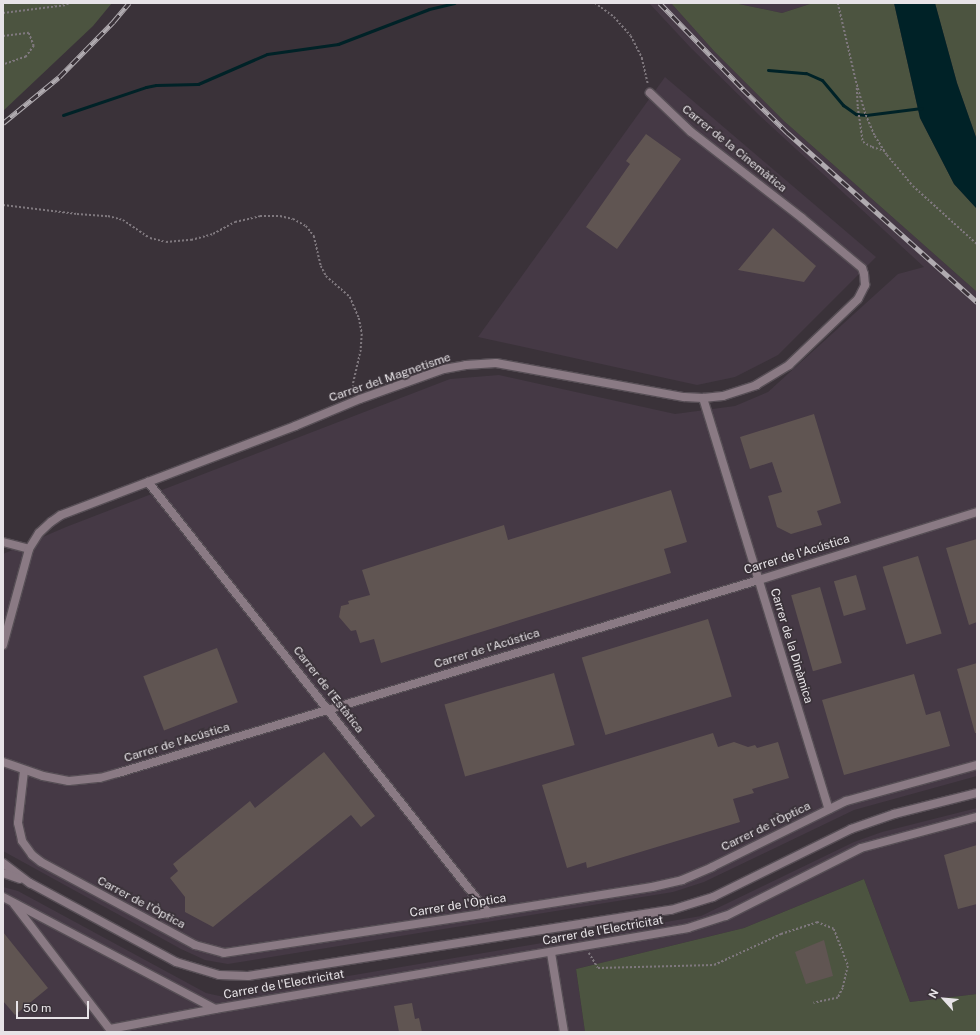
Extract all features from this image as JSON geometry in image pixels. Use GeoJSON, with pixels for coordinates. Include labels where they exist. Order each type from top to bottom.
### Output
{"type":"FeatureCollection","features":[{"type":"Feature","properties":{"kind":"street","name":"Carrer de la Cinemàtica"},"geometry":{"type":"LineString","coordinates":[[650,93],[691,132],[858,263],[865,279]]}},
{"type":"Feature","properties":{"kind":"street","name":"Carrer del Magnetisme"},"geometry":{"type":"LineString","coordinates":[[3,645],[29,548],[39,533],[61,515],[295,426],[360,399],[444,369],[466,365],[496,363],[684,397],[703,398],[723,396],[756,385],[789,365],[858,300],[865,279]]}},
{"type":"Feature","properties":{"kind":"street","name":"Carrer de la Dinàmica"},"geometry":{"type":"LineString","coordinates":[[703,398],[829,810]]}},
{"type":"Feature","properties":{"kind":"street","name":"Carrer de l'Estàtica"},"geometry":{"type":"LineString","coordinates":[[148,482],[488,913]]}},
{"type":"Feature","properties":{"kind":"street","name":"Carrer de l'Acústica"},"geometry":{"type":"LineString","coordinates":[[3,762],[24,771],[62,780],[100,778],[758,580],[977,512]]}},
{"type":"Feature","properties":{"kind":"street"},"geometry":{"type":"LineString","coordinates":[[3,542],[29,548]]}},
{"type":"Feature","properties":{"kind":"street","name":"Carrer de l'Òptica"},"geometry":{"type":"LineString","coordinates":[[24,771],[18,823],[22,841],[32,855],[41,862],[204,949],[231,953],[652,887],[682,880],[861,796],[977,765]]}},
{"type":"Feature","properties":{"kind":"street"},"geometry":{"type":"LineString","coordinates":[[3,873],[30,883],[176,962],[219,975],[248,976],[671,910],[712,897],[851,829],[894,814],[977,793]]}},
{"type":"Feature","properties":{"kind":"street","name":"Carrer de l'Electricitat"},"geometry":{"type":"LineString","coordinates":[[111,1031],[215,1009],[551,953],[671,932],[708,923],[861,848],[977,816]]}},
{"type":"Feature","properties":{"kind":"street"},"geometry":{"type":"LineString","coordinates":[[3,863],[30,883]]}},
{"type":"Feature","properties":{"kind":"street","name":"Carrer de l'Electricitat"},"geometry":{"type":"LineString","coordinates":[[3,897],[215,1009]]}},
{"type":"Feature","properties":{"kind":"street"},"geometry":{"type":"LineString","coordinates":[[12,901],[111,1031]]}},
{"type":"Feature","properties":{"kind":"street"},"geometry":{"type":"LineString","coordinates":[[551,953],[564,1032]]}},
{"type":"Feature","properties":{"kind":"path"},"geometry":{"type":"LineString","coordinates":[[3,13],[67,6],[68,3]]}},
{"type":"Feature","properties":{"kind":"path"},"geometry":{"type":"LineString","coordinates":[[595,3],[614,17],[631,36],[642,58],[650,93]]}},
{"type":"Feature","properties":{"kind":"path"},"geometry":{"type":"LineString","coordinates":[[838,3],[857,86],[872,129],[885,151],[913,186],[977,244]]}},
{"type":"Feature","properties":{"kind":"path"},"geometry":{"type":"LineString","coordinates":[[3,36],[29,33],[34,46],[26,56],[3,65]]}},
{"type":"Feature","properties":{"kind":"path"},"geometry":{"type":"LineString","coordinates":[[857,86],[858,107],[863,142],[872,148],[885,151]]}},
{"type":"Feature","properties":{"kind":"path"},"geometry":{"type":"LineString","coordinates":[[3,205],[77,214],[108,216],[123,220],[150,238],[166,242],[191,240],[206,236],[235,222],[260,216],[280,216],[293,219],[306,226],[314,236],[321,266],[326,276],[350,297],[360,318],[362,334],[361,350],[353,385],[360,399]]}},
{"type":"Feature","properties":{"kind":"path"},"geometry":{"type":"LineString","coordinates":[[585,946],[598,968],[610,969],[714,965],[781,934],[817,922],[834,929],[848,966],[844,988],[838,998],[814,1003]]}},
{"type":"Feature","properties":{"kind":"shaded area"},"geometry":{"type":"Polygon","coordinates":[[[649,3],[671,3],[714,51],[784,121],[977,292],[977,776],[854,810],[704,882],[673,892],[228,964],[205,960],[181,949],[3,851],[3,554],[66,527],[450,379],[499,375],[675,414],[735,406],[768,392],[898,274],[924,267],[759,115],[690,47],[649,3]]]}},
{"type":"Feature","properties":{"kind":"shaded area"},"geometry":{"type":"Polygon","coordinates":[[[734,3],[813,3],[782,13],[734,3]]]}},
{"type":"Feature","properties":{"kind":"shaded area"},"geometry":{"type":"Polygon","coordinates":[[[665,77],[876,257],[778,355],[735,377],[697,385],[478,337],[665,77]]]}},
{"type":"Feature","properties":{"kind":"shaded area"},"geometry":{"type":"Polygon","coordinates":[[[977,808],[977,994],[910,1002],[864,879],[744,928],[576,969],[585,1032],[3,1032],[3,887],[18,891],[206,993],[224,997],[701,916],[854,842],[882,832],[977,808]]]}},
{"type":"Feature","properties":{"kind":"green space"},"geometry":{"type":"Polygon","coordinates":[[[3,3],[112,3],[93,26],[3,111],[3,3]]]}},
{"type":"Feature","properties":{"kind":"green space"},"geometry":{"type":"Polygon","coordinates":[[[671,3],[734,3],[782,13],[813,3],[894,3],[920,118],[954,184],[977,209],[977,292],[784,121],[714,51],[671,3]]]}},
{"type":"Feature","properties":{"kind":"green space"},"geometry":{"type":"Polygon","coordinates":[[[935,3],[977,3],[977,140],[957,83],[935,3]]]}},
{"type":"Feature","properties":{"kind":"green space"},"geometry":{"type":"Polygon","coordinates":[[[864,879],[910,1002],[977,994],[977,1032],[585,1032],[576,969],[744,928],[864,879]]]}},
{"type":"Feature","properties":{"kind":"water"},"geometry":{"type":"Polygon","coordinates":[[[894,3],[935,3],[957,83],[977,140],[977,209],[954,184],[920,118],[894,3]]]}},
{"type":"Feature","properties":{"kind":"building"},"geometry":{"type":"Polygon","coordinates":[[[646,134],[681,159],[617,249],[586,227],[630,164],[626,161],[646,134]]]}},
{"type":"Feature","properties":{"kind":"building"},"geometry":{"type":"Polygon","coordinates":[[[773,228],[816,266],[804,282],[738,270],[773,228]]]}},
{"type":"Feature","properties":{"kind":"building"},"geometry":{"type":"Polygon","coordinates":[[[814,414],[841,503],[817,511],[822,525],[791,534],[777,527],[768,496],[782,492],[772,462],[750,469],[740,437],[814,414]]]}},
{"type":"Feature","properties":{"kind":"building"},"geometry":{"type":"Polygon","coordinates":[[[671,490],[687,542],[664,549],[671,573],[381,663],[374,639],[360,643],[356,630],[351,631],[339,617],[341,606],[349,604],[348,601],[370,595],[362,570],[504,525],[508,540],[671,490]]]}},
{"type":"Feature","properties":{"kind":"building"},"geometry":{"type":"Polygon","coordinates":[[[977,539],[977,622],[969,625],[946,548],[977,539]]]}},
{"type":"Feature","properties":{"kind":"building"},"geometry":{"type":"Polygon","coordinates":[[[918,556],[942,633],[906,644],[883,567],[918,556]]]}},
{"type":"Feature","properties":{"kind":"building"},"geometry":{"type":"Polygon","coordinates":[[[856,575],[866,610],[844,616],[834,581],[856,575]]]}},
{"type":"Feature","properties":{"kind":"building"},"geometry":{"type":"Polygon","coordinates":[[[820,587],[842,663],[813,671],[791,595],[820,587]]]}},
{"type":"Feature","properties":{"kind":"building"},"geometry":{"type":"Polygon","coordinates":[[[708,619],[732,696],[605,735],[582,658],[708,619]]]}},
{"type":"Feature","properties":{"kind":"building"},"geometry":{"type":"Polygon","coordinates":[[[217,648],[238,702],[164,730],[143,676],[217,648]]]}},
{"type":"Feature","properties":{"kind":"building"},"geometry":{"type":"Polygon","coordinates":[[[977,663],[977,733],[975,733],[957,669],[977,663]]]}},
{"type":"Feature","properties":{"kind":"building"},"geometry":{"type":"Polygon","coordinates":[[[554,673],[575,745],[465,777],[444,704],[554,673]]]}},
{"type":"Feature","properties":{"kind":"building"},"geometry":{"type":"Polygon","coordinates":[[[914,674],[926,715],[940,711],[950,746],[844,775],[822,700],[914,674]]]}},
{"type":"Feature","properties":{"kind":"building"},"geometry":{"type":"Polygon","coordinates":[[[713,733],[718,747],[734,742],[748,747],[755,745],[757,748],[778,742],[789,778],[752,789],[754,793],[733,799],[740,822],[587,868],[586,862],[567,868],[542,785],[713,733]]]}},
{"type":"Feature","properties":{"kind":"building"},"geometry":{"type":"Polygon","coordinates":[[[324,752],[375,816],[361,827],[351,815],[213,927],[185,912],[185,897],[170,878],[178,871],[173,864],[250,801],[255,808],[324,752]]]}},
{"type":"Feature","properties":{"kind":"building"},"geometry":{"type":"Polygon","coordinates":[[[977,845],[977,904],[958,909],[944,855],[977,845]]]}},
{"type":"Feature","properties":{"kind":"building"},"geometry":{"type":"Polygon","coordinates":[[[3,932],[48,988],[15,1015],[3,1001],[3,932]]]}},
{"type":"Feature","properties":{"kind":"building"},"geometry":{"type":"Polygon","coordinates":[[[824,940],[833,976],[806,984],[795,952],[824,940]]]}},
{"type":"Feature","properties":{"kind":"building"},"geometry":{"type":"Polygon","coordinates":[[[412,1003],[415,1019],[419,1018],[422,1032],[399,1032],[394,1006],[412,1003]]]}},
{"type":"Feature","properties":{"kind":"waterway"},"geometry":{"type":"LineString","coordinates":[[63,115],[146,87],[156,85],[198,84],[267,54],[338,44],[429,9],[454,3]]}},
{"type":"Feature","properties":{"kind":"waterway"},"geometry":{"type":"LineString","coordinates":[[768,70],[806,73],[822,80],[843,105],[856,114],[866,115],[922,108]]}},
{"type":"Feature","properties":{"kind":"railway"},"geometry":{"type":"LineString","coordinates":[[3,123],[59,77],[113,22],[129,3]]}},
{"type":"Feature","properties":{"kind":"railway"},"geometry":{"type":"LineString","coordinates":[[660,3],[788,133],[977,302]]}}]}
